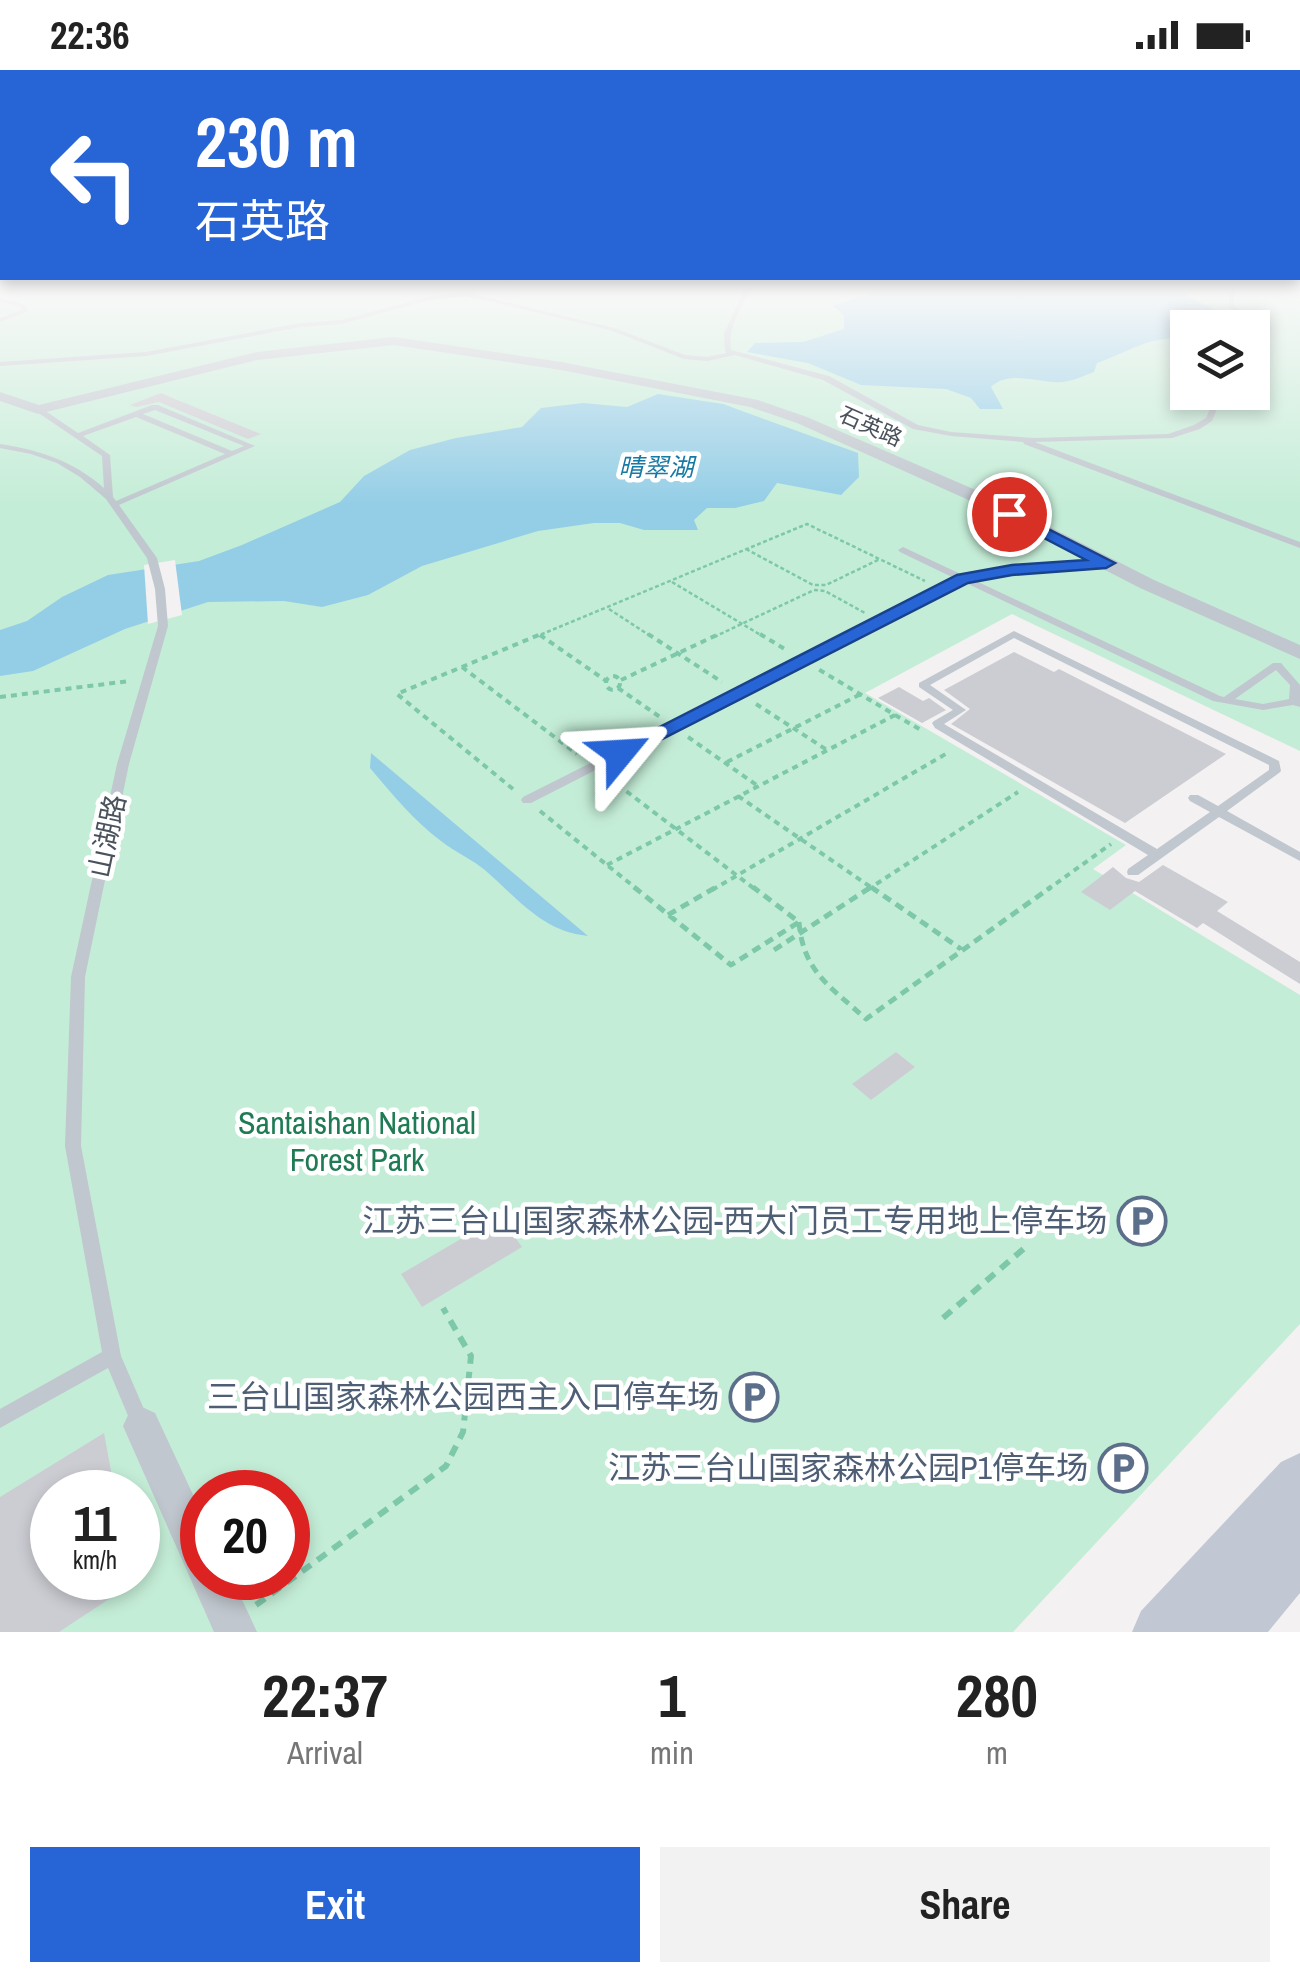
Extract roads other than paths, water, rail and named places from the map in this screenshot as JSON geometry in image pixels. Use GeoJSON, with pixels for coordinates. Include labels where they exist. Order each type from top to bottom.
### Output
{"type":"FeatureCollection","features":[{"type":"Feature","properties":{"kind":"main road"},"geometry":{"type":"LineString","coordinates":[[1162,1632],[1300,1481]]}},
{"type":"Feature","properties":{"kind":"main road"},"geometry":{"type":"LineString","coordinates":[[1229,1632],[1300,1549]]}},
{"type":"Feature","properties":{"kind":"street","name":"石英路"},"geometry":{"type":"LineString","coordinates":[[38,410],[244,359]]}},
{"type":"Feature","properties":{"kind":"street","name":"石英路"},"geometry":{"type":"LineString","coordinates":[[517,359],[769,409],[979,498],[1106,563],[1300,653]]}},
{"type":"Feature","properties":{"kind":"street","name":"山湖路"},"geometry":{"type":"LineString","coordinates":[[0,396],[38,410]]}},
{"type":"Feature","properties":{"kind":"street","name":"山湖路"},"geometry":{"type":"LineString","coordinates":[[142,1426],[180,1510]]}},
{"type":"Feature","properties":{"kind":"street"},"geometry":{"type":"LineString","coordinates":[[221,1600],[234,1627]]}},
{"type":"Feature","properties":{"kind":"lane"},"geometry":{"type":"LineString","coordinates":[[0,364],[84,359]]}},
{"type":"Feature","properties":{"kind":"lane"},"geometry":{"type":"LineString","coordinates":[[751,359],[826,378],[894,416],[933,432],[1022,440],[1170,436],[1197,428],[1213,410]]}},
{"type":"Feature","properties":{"kind":"lane"},"geometry":{"type":"LineString","coordinates":[[0,446],[32,451],[78,469],[112,500],[251,446],[155,407],[80,435]]}},
{"type":"Feature","properties":{"kind":"lane","name":"山湖路"},"geometry":{"type":"LineString","coordinates":[[38,410],[106,455],[112,500],[152,558],[160,589],[163,626],[123,764],[78,977],[73,1146],[112,1356],[142,1426]]}},
{"type":"Feature","properties":{"kind":"lane"},"geometry":{"type":"LineString","coordinates":[[136,414],[232,454]]}},
{"type":"Feature","properties":{"kind":"lane"},"geometry":{"type":"LineString","coordinates":[[1022,440],[1300,545]]}},
{"type":"Feature","properties":{"kind":"lane"},"geometry":{"type":"LineString","coordinates":[[902,550],[1224,701],[1264,707],[1297,703],[1295,685],[1277,665],[1224,701]]}},
{"type":"Feature","properties":{"kind":"lane"},"geometry":{"type":"LineString","coordinates":[[526,800],[963,579],[1012,570],[1106,563]]}},
{"type":"Feature","properties":{"kind":"lane"},"geometry":{"type":"LineString","coordinates":[[1133,872],[1275,772],[1275,763],[1014,634],[922,684],[961,710],[938,726],[1158,854]]}},
{"type":"Feature","properties":{"kind":"lane"},"geometry":{"type":"LineString","coordinates":[[1194,798],[1300,857]]}},
{"type":"Feature","properties":{"kind":"lane"},"geometry":{"type":"LineString","coordinates":[[0,1419],[112,1356]]}},
{"type":"Feature","properties":{"kind":"water"},"geometry":{"type":"Polygon","coordinates":[[[785,359],[1107,359],[1097,363],[1094,372],[1070,381],[1016,378],[999,382],[991,387],[1003,409],[980,409],[971,398],[946,389],[861,385],[808,363],[785,359]]]}},
{"type":"Feature","properties":{"kind":"water","name":"晴翠湖"},"geometry":{"type":"Polygon","coordinates":[[[658,394],[723,404],[858,453],[859,477],[841,495],[777,483],[764,501],[735,508],[707,508],[694,520],[698,530],[644,530],[620,523],[594,523],[538,531],[422,566],[368,595],[322,607],[284,601],[208,602],[125,629],[33,671],[0,676],[0,630],[27,621],[62,597],[108,575],[199,561],[242,545],[340,502],[364,476],[410,450],[522,427],[541,408],[583,403],[627,407],[658,394]]]}},
{"type":"Feature","properties":{"kind":"water"},"geometry":{"type":"Polygon","coordinates":[[[371,753],[588,936],[544,921],[481,867],[431,833],[370,768],[371,753]]]}},
{"type":"Feature","properties":{"kind":"place","name":"江苏三台山国家森林公园-西大门员工专用地上停车场"},"geometry":{"type":"Point","coordinates":[1142,1221]}},
{"type":"Feature","properties":{"kind":"place","name":"三台山国家森林公园西主入口停车场"},"geometry":{"type":"Point","coordinates":[754,1397]}},
{"type":"Feature","properties":{"kind":"place","name":"江苏三台山国家森林公园P1停车场"},"geometry":{"type":"Point","coordinates":[1123,1468]}},
{"type":"Feature","properties":{"kind":"park label","name":"Santaishan National Forest Park"},"geometry":{"type":"Point","coordinates":[357,1142]}}]}
